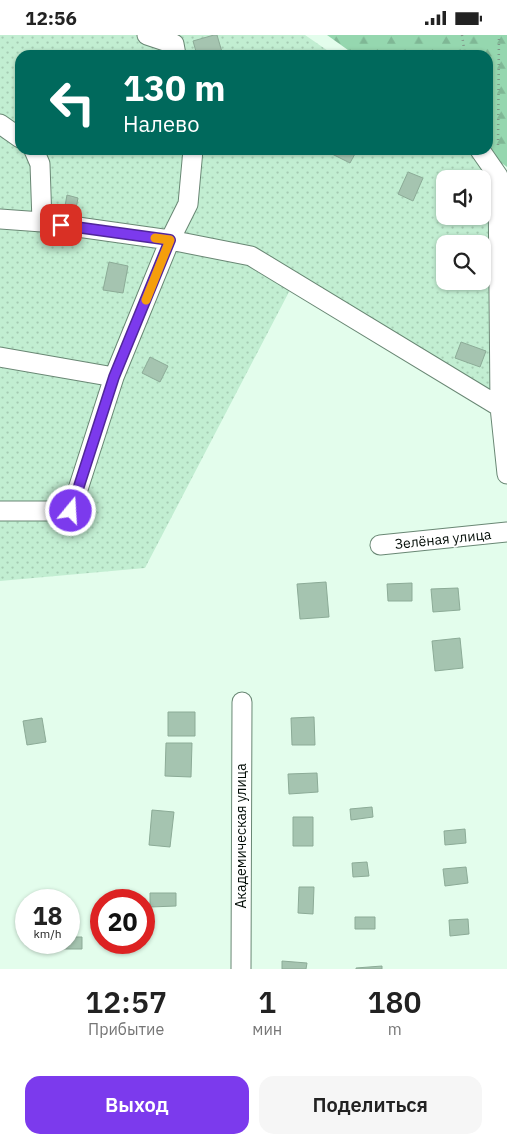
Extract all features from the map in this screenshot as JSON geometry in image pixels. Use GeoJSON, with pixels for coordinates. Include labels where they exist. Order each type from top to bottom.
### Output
{"type":"FeatureCollection","features":[{"type":"Feature","properties":{"kind":"street"},"geometry":{"type":"LineString","coordinates":[[147,35],[174,44],[175,50]]}},
{"type":"Feature","properties":{"kind":"street"},"geometry":{"type":"LineString","coordinates":[[0,124],[15,134]]}},
{"type":"Feature","properties":{"kind":"street"},"geometry":{"type":"LineString","coordinates":[[36,155],[40,164],[42,222]]}},
{"type":"Feature","properties":{"kind":"street"},"geometry":{"type":"LineString","coordinates":[[0,511],[71,511],[114,377],[170,240],[188,204],[193,155]]}},
{"type":"Feature","properties":{"kind":"street"},"geometry":{"type":"LineString","coordinates":[[491,155],[498,176],[500,407],[507,474]]}},
{"type":"Feature","properties":{"kind":"street"},"geometry":{"type":"LineString","coordinates":[[0,219],[42,222],[170,240],[251,256],[500,407]]}},
{"type":"Feature","properties":{"kind":"street"},"geometry":{"type":"LineString","coordinates":[[0,357],[114,377]]}},
{"type":"Feature","properties":{"kind":"street","name":"Зелёная улица"},"geometry":{"type":"LineString","coordinates":[[380,545],[507,533]]}},
{"type":"Feature","properties":{"kind":"street","name":"Академическая улица"},"geometry":{"type":"LineString","coordinates":[[241,969],[242,702]]}},
{"type":"Feature","properties":{"kind":"path"},"geometry":{"type":"LineString","coordinates":[[462,35],[464,50]]}},
{"type":"Feature","properties":{"kind":"path"},"geometry":{"type":"LineString","coordinates":[[493,103],[499,35]]}},
{"type":"Feature","properties":{"kind":"green space"},"geometry":{"type":"Polygon","coordinates":[[[0,35],[305,35],[327,50],[15,50],[15,155],[479,155],[484,170],[436,170],[436,225],[491,225],[491,194],[507,245],[507,398],[291,288],[145,568],[0,581],[0,35]]]}},
{"type":"Feature","properties":{"kind":"green space"},"geometry":{"type":"Polygon","coordinates":[[[327,35],[507,35],[507,167],[491,155],[493,155],[493,50],[348,50],[327,35]]]}},
{"type":"Feature","properties":{"kind":"building"},"geometry":{"type":"Polygon","coordinates":[[[217,35],[221,50],[196,50],[193,41],[217,35]]]}},
{"type":"Feature","properties":{"kind":"building"},"geometry":{"type":"Polygon","coordinates":[[[334,155],[354,155],[350,163],[334,155]]]}},
{"type":"Feature","properties":{"kind":"building"},"geometry":{"type":"Polygon","coordinates":[[[408,172],[423,178],[413,201],[398,194],[408,172]]]}},
{"type":"Feature","properties":{"kind":"building"},"geometry":{"type":"Polygon","coordinates":[[[67,195],[78,198],[74,219],[63,217],[67,195]]]}},
{"type":"Feature","properties":{"kind":"building"},"geometry":{"type":"Polygon","coordinates":[[[109,262],[128,266],[123,293],[103,290],[109,262]]]}},
{"type":"Feature","properties":{"kind":"building"},"geometry":{"type":"Polygon","coordinates":[[[461,342],[486,351],[480,367],[455,358],[461,342]]]}},
{"type":"Feature","properties":{"kind":"building"},"geometry":{"type":"Polygon","coordinates":[[[150,357],[168,366],[160,382],[142,373],[150,357]]]}},
{"type":"Feature","properties":{"kind":"building"},"geometry":{"type":"Polygon","coordinates":[[[326,582],[329,617],[300,619],[297,584],[326,582]]]}},
{"type":"Feature","properties":{"kind":"building"},"geometry":{"type":"Polygon","coordinates":[[[412,583],[412,601],[388,601],[387,584],[412,583]]]}},
{"type":"Feature","properties":{"kind":"building"},"geometry":{"type":"Polygon","coordinates":[[[458,588],[460,610],[433,612],[431,589],[458,588]]]}},
{"type":"Feature","properties":{"kind":"building"},"geometry":{"type":"Polygon","coordinates":[[[460,638],[463,668],[435,671],[432,641],[460,638]]]}},
{"type":"Feature","properties":{"kind":"building"},"geometry":{"type":"Polygon","coordinates":[[[168,712],[195,712],[195,736],[168,736],[168,712]]]}},
{"type":"Feature","properties":{"kind":"building"},"geometry":{"type":"Polygon","coordinates":[[[314,717],[315,745],[292,745],[291,718],[314,717]]]}},
{"type":"Feature","properties":{"kind":"building"},"geometry":{"type":"Polygon","coordinates":[[[42,718],[46,742],[27,745],[23,721],[42,718]]]}},
{"type":"Feature","properties":{"kind":"building"},"geometry":{"type":"Polygon","coordinates":[[[166,743],[192,743],[191,777],[165,776],[166,743]]]}},
{"type":"Feature","properties":{"kind":"building"},"geometry":{"type":"Polygon","coordinates":[[[317,773],[318,792],[289,794],[288,774],[317,773]]]}},
{"type":"Feature","properties":{"kind":"building"},"geometry":{"type":"Polygon","coordinates":[[[372,807],[373,817],[351,820],[350,809],[372,807]]]}},
{"type":"Feature","properties":{"kind":"building"},"geometry":{"type":"Polygon","coordinates":[[[152,810],[174,812],[170,847],[149,845],[152,810]]]}},
{"type":"Feature","properties":{"kind":"building"},"geometry":{"type":"Polygon","coordinates":[[[293,817],[313,817],[313,846],[293,846],[293,817]]]}},
{"type":"Feature","properties":{"kind":"building"},"geometry":{"type":"Polygon","coordinates":[[[465,829],[466,843],[445,845],[444,831],[465,829]]]}},
{"type":"Feature","properties":{"kind":"building"},"geometry":{"type":"Polygon","coordinates":[[[367,862],[369,876],[353,877],[352,863],[367,862]]]}},
{"type":"Feature","properties":{"kind":"building"},"geometry":{"type":"Polygon","coordinates":[[[466,867],[468,883],[445,886],[443,869],[466,867]]]}},
{"type":"Feature","properties":{"kind":"building"},"geometry":{"type":"Polygon","coordinates":[[[299,887],[314,887],[313,914],[298,913],[299,887]]]}},
{"type":"Feature","properties":{"kind":"building"},"geometry":{"type":"Polygon","coordinates":[[[155,893],[176,893],[176,906],[155,907],[155,893]]]}},
{"type":"Feature","properties":{"kind":"building"},"geometry":{"type":"Polygon","coordinates":[[[355,917],[375,917],[375,929],[355,929],[355,917]]]}},
{"type":"Feature","properties":{"kind":"building"},"geometry":{"type":"Polygon","coordinates":[[[468,919],[469,934],[450,936],[449,920],[468,919]]]}},
{"type":"Feature","properties":{"kind":"building"},"geometry":{"type":"Polygon","coordinates":[[[80,937],[82,937],[82,949],[80,949],[80,937]]]}},
{"type":"Feature","properties":{"kind":"building"},"geometry":{"type":"Polygon","coordinates":[[[282,961],[307,963],[306,969],[282,969],[282,961]]]}},
{"type":"Feature","properties":{"kind":"building"},"geometry":{"type":"Polygon","coordinates":[[[382,966],[382,969],[356,969],[356,968],[382,966]]]}},
{"type":"Feature","properties":{"kind":"slow traffic"},"geometry":{"type":"LineString","coordinates":[[146,300],[170,240],[155,238]]}},
{"type":"Feature","properties":{"kind":"route"},"geometry":{"type":"LineString","coordinates":[[61,225],[170,240],[114,377],[71,511]]}}]}
